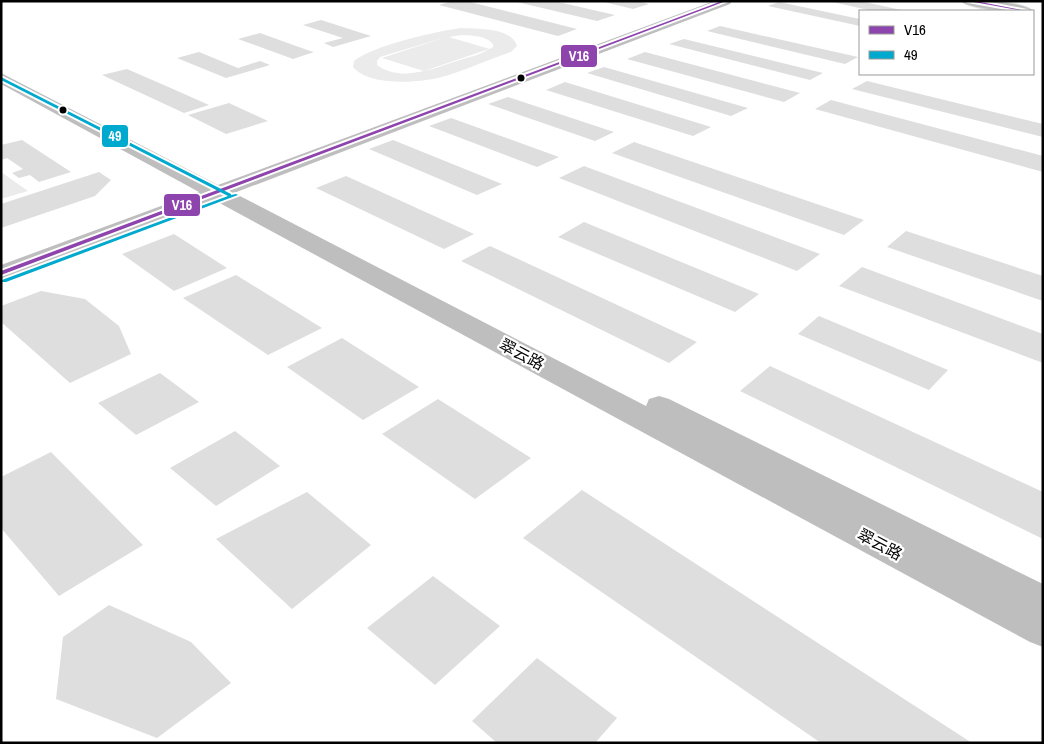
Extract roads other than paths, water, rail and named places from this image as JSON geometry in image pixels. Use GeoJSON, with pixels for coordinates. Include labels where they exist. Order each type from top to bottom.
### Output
{"type":"FeatureCollection","features":[{"type":"Feature","properties":{"kind":"street"},"geometry":{"type":"LineString","coordinates":[[1,273],[218,187],[708,1]]}},
{"type":"Feature","properties":{"kind":"street"},"geometry":{"type":"LineString","coordinates":[[1,260],[218,187],[726,1]]}},
{"type":"Feature","properties":{"kind":"street"},"geometry":{"type":"LineString","coordinates":[[968,1],[1033,10]]}},
{"type":"Feature","properties":{"kind":"street"},"geometry":{"type":"LineString","coordinates":[[1021,1],[1033,10]]}},
{"type":"Feature","properties":{"kind":"street","name":"翠云路"},"geometry":{"type":"LineString","coordinates":[[1,68],[218,187],[1043,631]]}},
{"type":"Feature","properties":{"kind":"street","name":"翠云路"},"geometry":{"type":"LineString","coordinates":[[1,78],[1043,601]]}}]}
